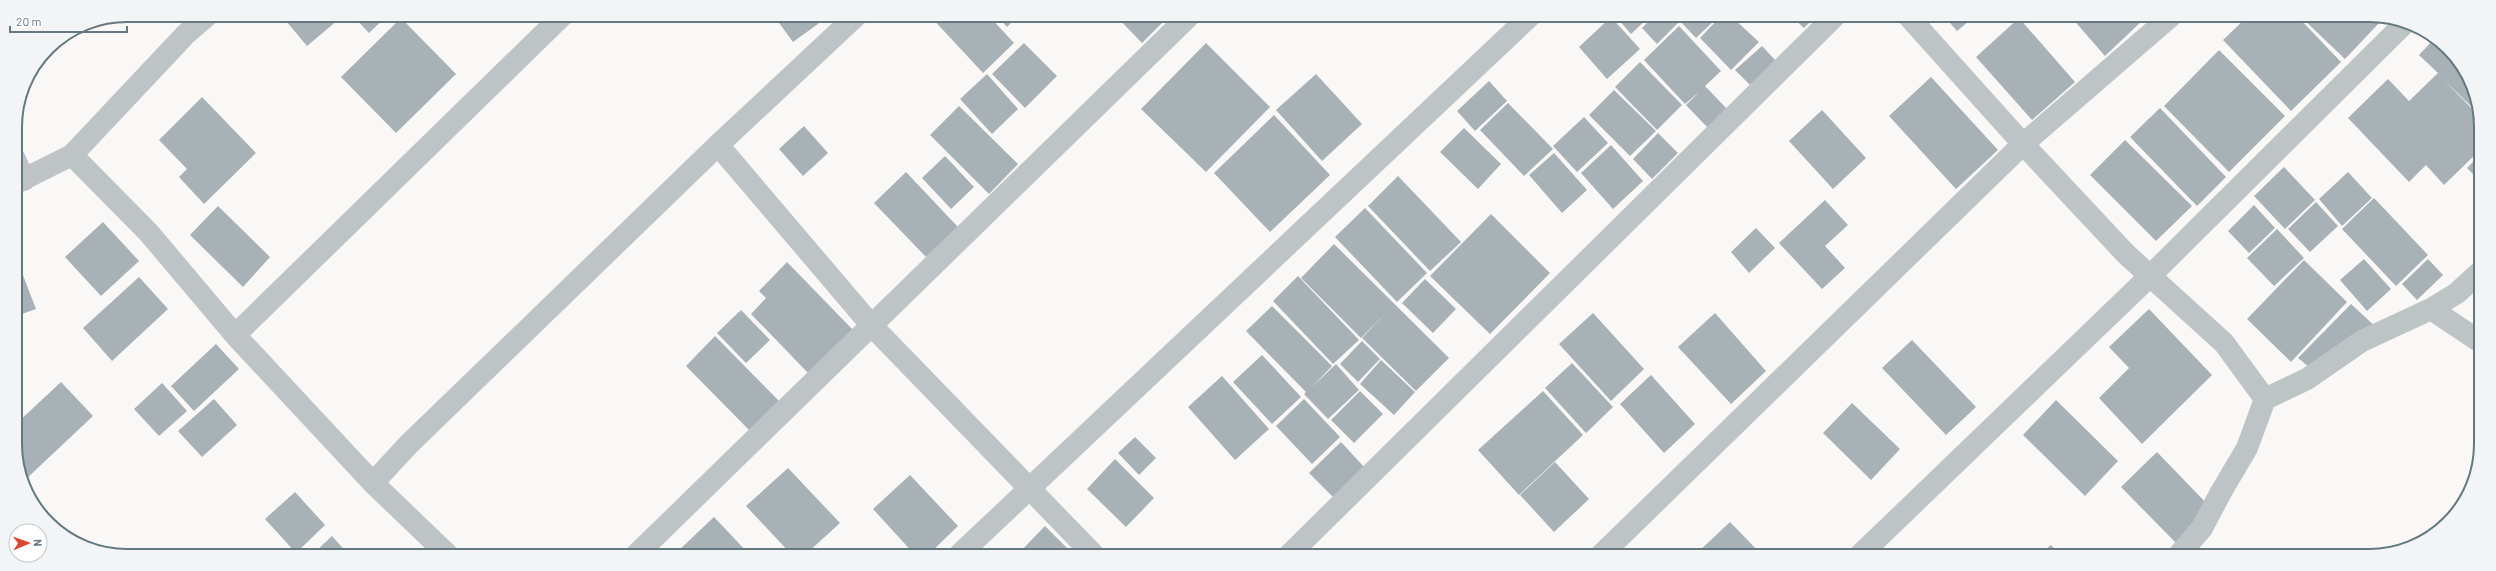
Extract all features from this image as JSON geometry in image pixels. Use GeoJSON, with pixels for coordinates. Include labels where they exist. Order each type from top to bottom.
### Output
{"type":"FeatureCollection","features":[{"type":"Feature","properties":{"kind":"street"},"geometry":{"type":"LineString","coordinates":[[235,335],[557,22]]}},
{"type":"Feature","properties":{"kind":"street"},"geometry":{"type":"LineString","coordinates":[[373,483],[408,445],[718,145],[850,22]]}},
{"type":"Feature","properties":{"kind":"street"},"geometry":{"type":"LineString","coordinates":[[642,549],[1183,22]]}},
{"type":"Feature","properties":{"kind":"street"},"geometry":{"type":"LineString","coordinates":[[965,549],[1029,487],[1524,22]]}},
{"type":"Feature","properties":{"kind":"street"},"geometry":{"type":"LineString","coordinates":[[1295,549],[1829,22]]}},
{"type":"Feature","properties":{"kind":"street"},"geometry":{"type":"LineString","coordinates":[[1913,22],[2023,144],[2126,254],[2224,343],[2265,399]]}},
{"type":"Feature","properties":{"kind":"street"},"geometry":{"type":"LineString","coordinates":[[1607,549],[2023,144],[2164,22]]}},
{"type":"Feature","properties":{"kind":"street"},"geometry":{"type":"LineString","coordinates":[[22,180],[72,155],[182,24]]}},
{"type":"Feature","properties":{"kind":"street"},"geometry":{"type":"LineString","coordinates":[[1866,549],[2150,276],[2400,28]]}},
{"type":"Feature","properties":{"kind":"street"},"geometry":{"type":"LineString","coordinates":[[718,145],[872,326],[1088,549]]}},
{"type":"Feature","properties":{"kind":"street"},"geometry":{"type":"LineString","coordinates":[[72,155],[149,233],[235,335],[373,483],[442,549]]}},
{"type":"Feature","properties":{"kind":"street"},"geometry":{"type":"LineString","coordinates":[[2184,549],[2202,528],[2220,492],[2247,448],[2265,399],[2307,379],[2362,341],[2431,309],[2457,293],[2474,278]]}},
{"type":"Feature","properties":{"kind":"street"},"geometry":{"type":"LineString","coordinates":[[2431,309],[2474,338]]}},
{"type":"Feature","properties":{"kind":"building"},"geometry":{"type":"Polygon","coordinates":[[[287,22],[336,22],[307,46],[287,22]]]}},
{"type":"Feature","properties":{"kind":"building"},"geometry":{"type":"Polygon","coordinates":[[[359,22],[381,22],[369,33],[359,22]]]}},
{"type":"Feature","properties":{"kind":"building"},"geometry":{"type":"Polygon","coordinates":[[[397,22],[405,22],[456,74],[396,133],[341,77],[397,22]]]}},
{"type":"Feature","properties":{"kind":"building"},"geometry":{"type":"Polygon","coordinates":[[[778,22],[821,22],[793,42],[778,22]]]}},
{"type":"Feature","properties":{"kind":"building"},"geometry":{"type":"Polygon","coordinates":[[[936,22],[995,22],[1014,43],[983,73],[936,22]]]}},
{"type":"Feature","properties":{"kind":"building"},"geometry":{"type":"Polygon","coordinates":[[[1002,22],[1012,22],[1007,27],[1002,22]]]}},
{"type":"Feature","properties":{"kind":"building"},"geometry":{"type":"Polygon","coordinates":[[[1122,22],[1163,22],[1142,43],[1122,22]]]}},
{"type":"Feature","properties":{"kind":"building"},"geometry":{"type":"Polygon","coordinates":[[[1606,22],[1616,22],[1640,49],[1607,79],[1579,47],[1606,22]]]}},
{"type":"Feature","properties":{"kind":"building"},"geometry":{"type":"Polygon","coordinates":[[[1621,22],[1644,22],[1631,34],[1621,22]]]}},
{"type":"Feature","properties":{"kind":"building"},"geometry":{"type":"Polygon","coordinates":[[[1648,22],[1679,22],[1657,44],[1642,28],[1648,22]]]}},
{"type":"Feature","properties":{"kind":"building"},"geometry":{"type":"Polygon","coordinates":[[[1681,22],[1713,22],[1696,38],[1681,22]]]}},
{"type":"Feature","properties":{"kind":"building"},"geometry":{"type":"Polygon","coordinates":[[[1715,22],[1737,22],[1759,42],[1731,70],[1700,38],[1715,22]]]}},
{"type":"Feature","properties":{"kind":"building"},"geometry":{"type":"Polygon","coordinates":[[[1797,22],[1810,22],[1804,28],[1797,22]]]}},
{"type":"Feature","properties":{"kind":"building"},"geometry":{"type":"Polygon","coordinates":[[[1949,22],[1968,22],[1957,31],[1949,22]]]}},
{"type":"Feature","properties":{"kind":"building"},"geometry":{"type":"Polygon","coordinates":[[[2015,22],[2022,22],[2075,82],[2032,120],[1976,57],[2015,22]]]}},
{"type":"Feature","properties":{"kind":"building"},"geometry":{"type":"Polygon","coordinates":[[[2075,22],[2141,22],[2105,56],[2075,22]]]}},
{"type":"Feature","properties":{"kind":"building"},"geometry":{"type":"Polygon","coordinates":[[[2242,22],[2303,22],[2341,62],[2291,111],[2223,40],[2242,22]]]}},
{"type":"Feature","properties":{"kind":"building"},"geometry":{"type":"Polygon","coordinates":[[[2306,22],[2379,23],[2345,59],[2306,22]]]}},
{"type":"Feature","properties":{"kind":"building"},"geometry":{"type":"Polygon","coordinates":[[[1679,26],[1721,71],[1705,86],[1729,111],[1710,130],[1686,105],[1699,92],[1685,104],[1644,60],[1679,26]]]}},
{"type":"Feature","properties":{"kind":"building"},"geometry":{"type":"Polygon","coordinates":[[[2431,42],[2443,53],[2452,63],[2463,81],[2472,107],[2444,80],[2472,109],[2474,156],[2444,185],[2426,165],[2409,182],[2348,118],[2388,79],[2409,101],[2438,73],[2419,55],[2431,42]]]}},
{"type":"Feature","properties":{"kind":"building"},"geometry":{"type":"Polygon","coordinates":[[[1024,43],[1057,76],[1025,108],[992,74],[1024,43]]]}},
{"type":"Feature","properties":{"kind":"building"},"geometry":{"type":"Polygon","coordinates":[[[1206,43],[1270,107],[1206,172],[1141,109],[1206,43]]]}},
{"type":"Feature","properties":{"kind":"building"},"geometry":{"type":"Polygon","coordinates":[[[1762,46],[1776,61],[1751,86],[1735,70],[1762,46]]]}},
{"type":"Feature","properties":{"kind":"building"},"geometry":{"type":"Polygon","coordinates":[[[2219,50],[2285,116],[2229,172],[2164,106],[2219,50]]]}},
{"type":"Feature","properties":{"kind":"building"},"geometry":{"type":"Polygon","coordinates":[[[1640,62],[1682,105],[1657,130],[1615,87],[1640,62]]]}},
{"type":"Feature","properties":{"kind":"building"},"geometry":{"type":"Polygon","coordinates":[[[987,74],[1018,109],[992,134],[960,99],[987,74]]]}},
{"type":"Feature","properties":{"kind":"building"},"geometry":{"type":"Polygon","coordinates":[[[1316,74],[1362,124],[1322,161],[1276,110],[1316,74]]]}},
{"type":"Feature","properties":{"kind":"building"},"geometry":{"type":"Polygon","coordinates":[[[1931,77],[1998,150],[1956,189],[1889,116],[1931,77]]]}},
{"type":"Feature","properties":{"kind":"building"},"geometry":{"type":"Polygon","coordinates":[[[1489,81],[1507,101],[1475,131],[1457,111],[1489,81]]]}},
{"type":"Feature","properties":{"kind":"building"},"geometry":{"type":"Polygon","coordinates":[[[1614,90],[1656,131],[1630,156],[1589,115],[1614,90]]]}},
{"type":"Feature","properties":{"kind":"building"},"geometry":{"type":"Polygon","coordinates":[[[202,97],[256,153],[204,204],[179,177],[187,169],[159,140],[202,97]]]}},
{"type":"Feature","properties":{"kind":"building"},"geometry":{"type":"Polygon","coordinates":[[[1508,103],[1553,149],[1524,176],[1480,130],[1508,103]]]}},
{"type":"Feature","properties":{"kind":"building"},"geometry":{"type":"Polygon","coordinates":[[[959,106],[1018,164],[989,194],[930,135],[959,106]]]}},
{"type":"Feature","properties":{"kind":"building"},"geometry":{"type":"Polygon","coordinates":[[[2160,108],[2226,177],[2197,206],[2130,137],[2160,108]]]}},
{"type":"Feature","properties":{"kind":"building"},"geometry":{"type":"Polygon","coordinates":[[[1822,110],[1866,158],[1833,189],[1789,141],[1822,110]]]}},
{"type":"Feature","properties":{"kind":"building"},"geometry":{"type":"Polygon","coordinates":[[[1274,115],[1330,175],[1270,232],[1214,173],[1274,115]]]}},
{"type":"Feature","properties":{"kind":"building"},"geometry":{"type":"Polygon","coordinates":[[[1584,117],[1608,143],[1577,172],[1553,146],[1584,117]]]}},
{"type":"Feature","properties":{"kind":"building"},"geometry":{"type":"Polygon","coordinates":[[[804,126],[828,153],[803,176],[779,149],[804,126]]]}},
{"type":"Feature","properties":{"kind":"building"},"geometry":{"type":"Polygon","coordinates":[[[1464,128],[1501,164],[1478,189],[1440,152],[1464,128]]]}},
{"type":"Feature","properties":{"kind":"building"},"geometry":{"type":"Polygon","coordinates":[[[1658,133],[1678,153],[1652,179],[1633,159],[1658,133]]]}},
{"type":"Feature","properties":{"kind":"building"},"geometry":{"type":"Polygon","coordinates":[[[2125,140],[2192,206],[2156,241],[2090,175],[2125,140]]]}},
{"type":"Feature","properties":{"kind":"building"},"geometry":{"type":"Polygon","coordinates":[[[1611,145],[1643,181],[1613,209],[1581,173],[1611,145]]]}},
{"type":"Feature","properties":{"kind":"building"},"geometry":{"type":"Polygon","coordinates":[[[1554,153],[1587,190],[1562,213],[1529,175],[1554,153]]]}},
{"type":"Feature","properties":{"kind":"building"},"geometry":{"type":"Polygon","coordinates":[[[945,156],[974,187],[951,209],[922,178],[945,156]]]}},
{"type":"Feature","properties":{"kind":"building"},"geometry":{"type":"Polygon","coordinates":[[[2474,161],[2474,175],[2467,168],[2474,161]]]}},
{"type":"Feature","properties":{"kind":"building"},"geometry":{"type":"Polygon","coordinates":[[[2284,167],[2315,200],[2285,229],[2254,196],[2284,167]]]}},
{"type":"Feature","properties":{"kind":"building"},"geometry":{"type":"Polygon","coordinates":[[[906,172],[958,227],[926,257],[874,203],[906,172]]]}},
{"type":"Feature","properties":{"kind":"building"},"geometry":{"type":"Polygon","coordinates":[[[2348,172],[2372,198],[2342,226],[2319,199],[2348,172]]]}},
{"type":"Feature","properties":{"kind":"building"},"geometry":{"type":"Polygon","coordinates":[[[1398,176],[1461,242],[1430,271],[1368,206],[1398,176]]]}},
{"type":"Feature","properties":{"kind":"building"},"geometry":{"type":"Polygon","coordinates":[[[2374,198],[2428,255],[2396,286],[2342,229],[2374,198]]]}},
{"type":"Feature","properties":{"kind":"building"},"geometry":{"type":"Polygon","coordinates":[[[1825,200],[1848,225],[1825,246],[1845,268],[1822,289],[1779,243],[1825,200]]]}},
{"type":"Feature","properties":{"kind":"building"},"geometry":{"type":"Polygon","coordinates":[[[2316,202],[2338,226],[2310,252],[2288,229],[2316,202]]]}},
{"type":"Feature","properties":{"kind":"building"},"geometry":{"type":"Polygon","coordinates":[[[2254,205],[2275,228],[2249,253],[2228,231],[2254,205]]]}},
{"type":"Feature","properties":{"kind":"building"},"geometry":{"type":"Polygon","coordinates":[[[218,206],[270,257],[243,287],[190,235],[218,206]]]}},
{"type":"Feature","properties":{"kind":"building"},"geometry":{"type":"Polygon","coordinates":[[[1365,208],[1427,273],[1397,302],[1335,237],[1365,208]]]}},
{"type":"Feature","properties":{"kind":"building"},"geometry":{"type":"Polygon","coordinates":[[[1491,214],[1550,273],[1490,334],[1430,276],[1491,214]]]}},
{"type":"Feature","properties":{"kind":"building"},"geometry":{"type":"Polygon","coordinates":[[[103,222],[139,261],[101,296],[65,257],[103,222]]]}},
{"type":"Feature","properties":{"kind":"building"},"geometry":{"type":"Polygon","coordinates":[[[1756,228],[1775,248],[1749,273],[1731,252],[1756,228]]]}},
{"type":"Feature","properties":{"kind":"building"},"geometry":{"type":"Polygon","coordinates":[[[2277,229],[2304,258],[2274,286],[2247,258],[2277,229]]]}},
{"type":"Feature","properties":{"kind":"building"},"geometry":{"type":"Polygon","coordinates":[[[1334,244],[1449,358],[1416,391],[1362,338],[1386,313],[1361,338],[1301,278],[1334,244]]]}},
{"type":"Feature","properties":{"kind":"building"},"geometry":{"type":"Polygon","coordinates":[[[2364,259],[2391,289],[2367,311],[2340,280],[2364,259]]]}},
{"type":"Feature","properties":{"kind":"building"},"geometry":{"type":"Polygon","coordinates":[[[2428,259],[2443,275],[2417,300],[2402,284],[2428,259]]]}},
{"type":"Feature","properties":{"kind":"building"},"geometry":{"type":"Polygon","coordinates":[[[2304,260],[2347,302],[2291,362],[2247,319],[2304,260]]]}},
{"type":"Feature","properties":{"kind":"building"},"geometry":{"type":"Polygon","coordinates":[[[787,262],[854,331],[810,375],[751,314],[766,298],[759,291],[787,262]]]}},
{"type":"Feature","properties":{"kind":"building"},"geometry":{"type":"Polygon","coordinates":[[[22,273],[36,309],[22,314],[22,273]]]}},
{"type":"Feature","properties":{"kind":"building"},"geometry":{"type":"Polygon","coordinates":[[[1298,276],[1359,340],[1333,364],[1273,301],[1298,276]]]}},
{"type":"Feature","properties":{"kind":"building"},"geometry":{"type":"Polygon","coordinates":[[[139,277],[168,309],[112,361],[83,328],[139,277]]]}},
{"type":"Feature","properties":{"kind":"building"},"geometry":{"type":"Polygon","coordinates":[[[1425,279],[1456,309],[1433,333],[1402,303],[1425,279]]]}},
{"type":"Feature","properties":{"kind":"building"},"geometry":{"type":"Polygon","coordinates":[[[2351,304],[2378,329],[2308,366],[2298,358],[2351,304]]]}},
{"type":"Feature","properties":{"kind":"building"},"geometry":{"type":"Polygon","coordinates":[[[1272,306],[1332,366],[1312,387],[1336,364],[1359,390],[1328,419],[1304,394],[1306,392],[1246,331],[1272,306]]]}},
{"type":"Feature","properties":{"kind":"building"},"geometry":{"type":"Polygon","coordinates":[[[2149,309],[2212,375],[2142,444],[2099,398],[2129,368],[2109,347],[2149,309]]]}},
{"type":"Feature","properties":{"kind":"building"},"geometry":{"type":"Polygon","coordinates":[[[741,310],[770,340],[746,363],[717,333],[741,310]]]}},
{"type":"Feature","properties":{"kind":"building"},"geometry":{"type":"Polygon","coordinates":[[[1593,313],[1644,369],[1611,401],[1559,344],[1593,313]]]}},
{"type":"Feature","properties":{"kind":"building"},"geometry":{"type":"Polygon","coordinates":[[[1715,313],[1766,371],[1731,404],[1678,347],[1715,313]]]}},
{"type":"Feature","properties":{"kind":"building"},"geometry":{"type":"Polygon","coordinates":[[[715,336],[779,401],[749,430],[686,366],[715,336]]]}},
{"type":"Feature","properties":{"kind":"building"},"geometry":{"type":"Polygon","coordinates":[[[1912,340],[1976,407],[1946,435],[1882,368],[1912,340]]]}},
{"type":"Feature","properties":{"kind":"building"},"geometry":{"type":"Polygon","coordinates":[[[1362,341],[1380,359],[1358,382],[1340,364],[1362,341]]]}},
{"type":"Feature","properties":{"kind":"building"},"geometry":{"type":"Polygon","coordinates":[[[216,344],[239,369],[194,411],[171,386],[216,344]]]}},
{"type":"Feature","properties":{"kind":"building"},"geometry":{"type":"Polygon","coordinates":[[[1262,355],[1301,397],[1272,424],[1233,382],[1262,355]]]}},
{"type":"Feature","properties":{"kind":"building"},"geometry":{"type":"Polygon","coordinates":[[[1381,360],[1415,392],[1394,415],[1360,384],[1381,360]]]}},
{"type":"Feature","properties":{"kind":"building"},"geometry":{"type":"Polygon","coordinates":[[[1572,363],[1613,407],[1586,433],[1545,388],[1572,363]]]}},
{"type":"Feature","properties":{"kind":"building"},"geometry":{"type":"Polygon","coordinates":[[[1651,375],[1695,424],[1664,453],[1620,404],[1651,375]]]}},
{"type":"Feature","properties":{"kind":"building"},"geometry":{"type":"Polygon","coordinates":[[[1222,376],[1269,429],[1235,460],[1188,407],[1222,376]]]}},
{"type":"Feature","properties":{"kind":"building"},"geometry":{"type":"Polygon","coordinates":[[[61,382],[93,416],[28,477],[23,457],[22,418],[61,382]]]}},
{"type":"Feature","properties":{"kind":"building"},"geometry":{"type":"Polygon","coordinates":[[[162,383],[187,411],[159,436],[134,409],[162,383]]]}},
{"type":"Feature","properties":{"kind":"building"},"geometry":{"type":"Polygon","coordinates":[[[1360,391],[1383,414],[1354,443],[1331,420],[1360,391]]]}},
{"type":"Feature","properties":{"kind":"building"},"geometry":{"type":"Polygon","coordinates":[[[1543,391],[1583,435],[1519,495],[1478,450],[1543,391]]]}},
{"type":"Feature","properties":{"kind":"building"},"geometry":{"type":"Polygon","coordinates":[[[214,399],[237,425],[202,457],[178,431],[214,399]]]}},
{"type":"Feature","properties":{"kind":"building"},"geometry":{"type":"Polygon","coordinates":[[[1304,399],[1340,437],[1312,464],[1276,426],[1304,399]]]}},
{"type":"Feature","properties":{"kind":"building"},"geometry":{"type":"Polygon","coordinates":[[[2056,400],[2118,461],[2085,496],[2023,435],[2056,400]]]}},
{"type":"Feature","properties":{"kind":"building"},"geometry":{"type":"Polygon","coordinates":[[[1852,403],[1900,449],[1871,480],[1823,433],[1852,403]]]}},
{"type":"Feature","properties":{"kind":"building"},"geometry":{"type":"Polygon","coordinates":[[[1135,437],[1156,458],[1139,475],[1118,453],[1135,437]]]}},
{"type":"Feature","properties":{"kind":"building"},"geometry":{"type":"Polygon","coordinates":[[[1341,442],[1365,468],[1334,498],[1309,473],[1341,442]]]}},
{"type":"Feature","properties":{"kind":"building"},"geometry":{"type":"Polygon","coordinates":[[[2157,452],[2211,508],[2176,543],[2121,487],[2157,452]]]}},
{"type":"Feature","properties":{"kind":"building"},"geometry":{"type":"Polygon","coordinates":[[[1115,459],[1154,498],[1126,527],[1087,489],[1115,459]]]}},
{"type":"Feature","properties":{"kind":"building"},"geometry":{"type":"Polygon","coordinates":[[[1555,462],[1589,499],[1554,532],[1520,495],[1555,462]]]}},
{"type":"Feature","properties":{"kind":"building"},"geometry":{"type":"Polygon","coordinates":[[[788,468],[840,523],[811,549],[786,549],[746,506],[788,468]]]}},
{"type":"Feature","properties":{"kind":"building"},"geometry":{"type":"Polygon","coordinates":[[[910,475],[958,526],[934,549],[910,549],[873,509],[910,475]]]}},
{"type":"Feature","properties":{"kind":"building"},"geometry":{"type":"Polygon","coordinates":[[[295,492],[325,525],[300,549],[292,549],[265,519],[295,492]]]}},
{"type":"Feature","properties":{"kind":"building"},"geometry":{"type":"Polygon","coordinates":[[[714,517],[744,549],[680,549],[714,517]]]}},
{"type":"Feature","properties":{"kind":"building"},"geometry":{"type":"Polygon","coordinates":[[[1730,522],[1756,549],[1701,549],[1730,522]]]}},
{"type":"Feature","properties":{"kind":"building"},"geometry":{"type":"Polygon","coordinates":[[[1045,526],[1068,549],[1023,549],[1045,526]]]}},
{"type":"Feature","properties":{"kind":"building"},"geometry":{"type":"Polygon","coordinates":[[[332,536],[344,549],[318,549],[332,536]]]}},
{"type":"Feature","properties":{"kind":"building"},"geometry":{"type":"Polygon","coordinates":[[[2051,545],[2055,549],[2046,549],[2051,545]]]}}]}
